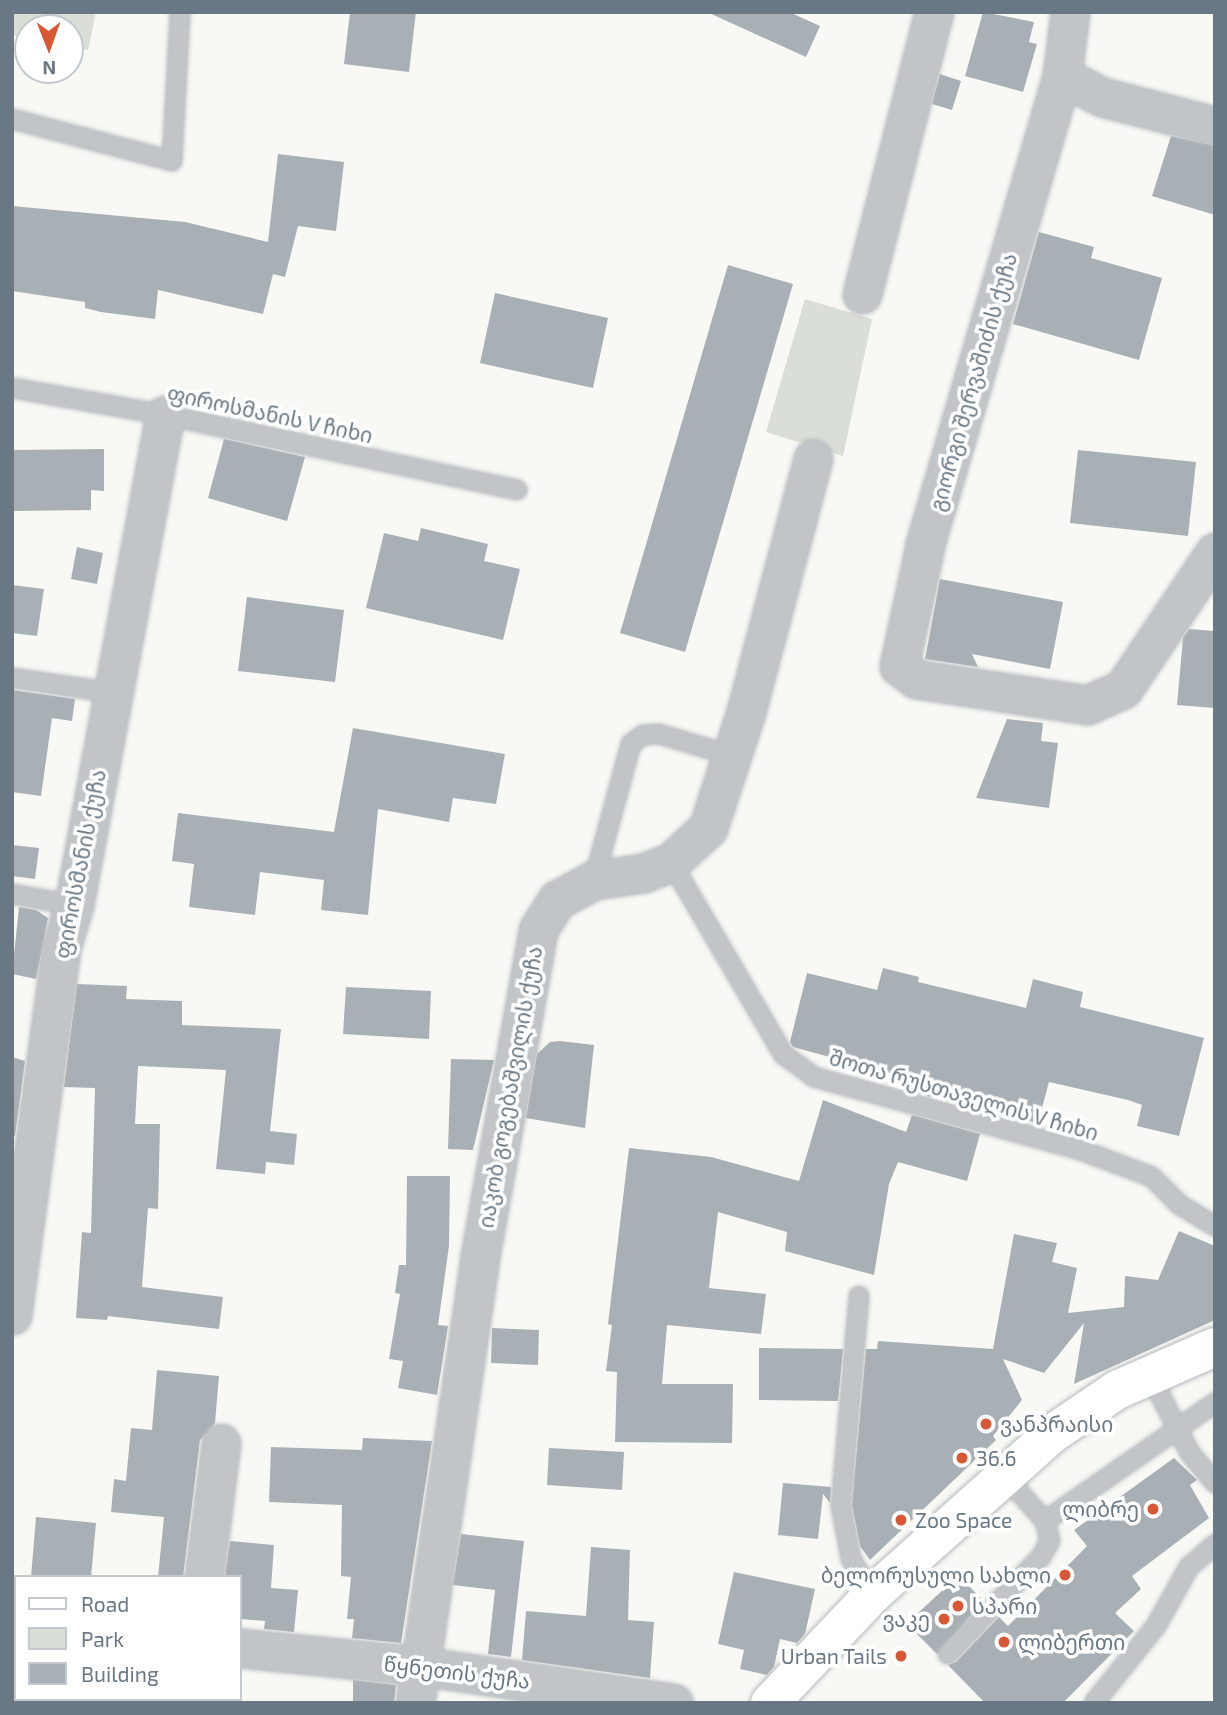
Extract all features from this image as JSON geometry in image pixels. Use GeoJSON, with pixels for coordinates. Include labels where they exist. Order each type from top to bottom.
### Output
{"type":"FeatureCollection","features":[{"type":"Feature","properties":{"kind":"main road"},"geometry":{"type":"LineString","coordinates":[[770,1703],[872,1595],[1052,1434],[1117,1390],[1215,1347]]}},
{"type":"Feature","properties":{"kind":"street"},"geometry":{"type":"LineString","coordinates":[[862,294],[934,12]]}},
{"type":"Feature","properties":{"kind":"street","name":"გიორგი შერვაშიძის ქუჩა"},"geometry":{"type":"LineString","coordinates":[[1070,12],[1062,76],[925,546],[899,666],[916,679],[983,692],[1087,705],[1123,689],[1215,552]]}},
{"type":"Feature","properties":{"kind":"street"},"geometry":{"type":"LineString","coordinates":[[1062,76],[1102,97],[1215,126]]}},
{"type":"Feature","properties":{"kind":"street","name":"ფიროსმანის ქუჩა"},"geometry":{"type":"LineString","coordinates":[[12,1315],[61,948],[74,905],[165,415]]}},
{"type":"Feature","properties":{"kind":"street","name":"იაკობ გოგებაშვილის ქუჩა"},"geometry":{"type":"LineString","coordinates":[[415,1703],[464,1386],[479,1262],[538,930],[557,900],[594,880],[643,873],[671,862],[708,828],[733,756],[813,459]]}},
{"type":"Feature","properties":{"kind":"street"},"geometry":{"type":"LineString","coordinates":[[204,1575],[221,1443]]}},
{"type":"Feature","properties":{"kind":"street","name":"წყნეთის ქუჩა"},"geometry":{"type":"LineString","coordinates":[[242,1648],[420,1665],[673,1703]]}},
{"type":"Feature","properties":{"kind":"lane"},"geometry":{"type":"LineString","coordinates":[[12,120],[172,161],[180,12]]}},
{"type":"Feature","properties":{"kind":"lane","name":"ფიროსმანის V ჩიხი"},"geometry":{"type":"LineString","coordinates":[[12,388],[165,415],[517,490]]}},
{"type":"Feature","properties":{"kind":"lane"},"geometry":{"type":"LineString","coordinates":[[12,678],[113,693]]}},
{"type":"Feature","properties":{"kind":"lane"},"geometry":{"type":"LineString","coordinates":[[594,880],[631,744],[643,735],[659,734],[733,756]]}},
{"type":"Feature","properties":{"kind":"lane","name":"შოთა რუსთაველის V ჩიხი"},"geometry":{"type":"LineString","coordinates":[[671,862],[784,1055],[814,1077],[1090,1153],[1152,1177],[1180,1205],[1215,1226]]}},
{"type":"Feature","properties":{"kind":"lane"},"geometry":{"type":"LineString","coordinates":[[12,894],[74,905]]}},
{"type":"Feature","properties":{"kind":"lane"},"geometry":{"type":"LineString","coordinates":[[859,1296],[841,1505],[851,1559],[872,1595]]}},
{"type":"Feature","properties":{"kind":"lane"},"geometry":{"type":"LineString","coordinates":[[1150,1376],[1190,1453],[1215,1483]]}},
{"type":"Feature","properties":{"kind":"lane"},"geometry":{"type":"LineString","coordinates":[[1045,1521],[1215,1403]]}},
{"type":"Feature","properties":{"kind":"lane"},"geometry":{"type":"LineString","coordinates":[[948,1654],[1041,1558],[1050,1541],[1045,1521],[1005,1476]]}},
{"type":"Feature","properties":{"kind":"lane"},"geometry":{"type":"LineString","coordinates":[[1094,1703],[1156,1626],[1189,1567],[1215,1544]]}},
{"type":"Feature","properties":{"kind":"green space"},"geometry":{"type":"Polygon","coordinates":[[[12,12],[96,12],[88,50],[84,49],[84,14],[14,14],[12,35],[12,12]]]}},
{"type":"Feature","properties":{"kind":"green space"},"geometry":{"type":"Polygon","coordinates":[[[805,299],[872,319],[843,456],[766,432],[805,299]]]}},
{"type":"Feature","properties":{"kind":"building"},"geometry":{"type":"Polygon","coordinates":[[[350,12],[416,12],[409,72],[344,64],[350,12]]]}},
{"type":"Feature","properties":{"kind":"building"},"geometry":{"type":"Polygon","coordinates":[[[707,12],[789,12],[820,26],[806,57],[707,12]]]}},
{"type":"Feature","properties":{"kind":"building"},"geometry":{"type":"Polygon","coordinates":[[[983,12],[1034,22],[1029,42],[1037,44],[1023,92],[965,76],[983,12]]]}},
{"type":"Feature","properties":{"kind":"building"},"geometry":{"type":"Polygon","coordinates":[[[940,74],[961,81],[952,110],[932,104],[940,74]]]}},
{"type":"Feature","properties":{"kind":"building"},"geometry":{"type":"Polygon","coordinates":[[[1171,136],[1215,146],[1215,215],[1152,196],[1171,136]]]}},
{"type":"Feature","properties":{"kind":"building"},"geometry":{"type":"Polygon","coordinates":[[[278,154],[344,162],[336,231],[298,226],[285,277],[273,274],[263,314],[158,290],[155,319],[101,312],[85,308],[85,302],[12,291],[12,206],[185,222],[268,242],[278,154]]]}},
{"type":"Feature","properties":{"kind":"building"},"geometry":{"type":"Polygon","coordinates":[[[1039,232],[1094,247],[1091,258],[1162,278],[1139,360],[1013,324],[1039,232]]]}},
{"type":"Feature","properties":{"kind":"building"},"geometry":{"type":"Polygon","coordinates":[[[728,265],[793,284],[685,652],[620,633],[728,265]]]}},
{"type":"Feature","properties":{"kind":"building"},"geometry":{"type":"Polygon","coordinates":[[[495,293],[608,318],[593,388],[480,363],[495,293]]]}},
{"type":"Feature","properties":{"kind":"building"},"geometry":{"type":"Polygon","coordinates":[[[224,439],[305,457],[287,521],[208,498],[224,439]]]}},
{"type":"Feature","properties":{"kind":"building"},"geometry":{"type":"Polygon","coordinates":[[[104,449],[104,491],[91,490],[91,510],[12,511],[12,450],[104,449]]]}},
{"type":"Feature","properties":{"kind":"building"},"geometry":{"type":"Polygon","coordinates":[[[1078,450],[1196,462],[1188,536],[1070,523],[1078,450]]]}},
{"type":"Feature","properties":{"kind":"building"},"geometry":{"type":"Polygon","coordinates":[[[421,528],[488,544],[484,561],[520,569],[503,640],[366,608],[384,533],[418,541],[421,528]]]}},
{"type":"Feature","properties":{"kind":"building"},"geometry":{"type":"Polygon","coordinates":[[[77,547],[103,553],[97,584],[71,579],[77,547]]]}},
{"type":"Feature","properties":{"kind":"building"},"geometry":{"type":"Polygon","coordinates":[[[940,579],[1063,602],[1050,669],[972,654],[978,667],[925,659],[940,579]]]}},
{"type":"Feature","properties":{"kind":"building"},"geometry":{"type":"Polygon","coordinates":[[[12,585],[44,589],[37,636],[12,633],[12,585]]]}},
{"type":"Feature","properties":{"kind":"building"},"geometry":{"type":"Polygon","coordinates":[[[247,597],[344,610],[335,682],[238,671],[247,597]]]}},
{"type":"Feature","properties":{"kind":"building"},"geometry":{"type":"Polygon","coordinates":[[[1189,629],[1215,631],[1215,708],[1177,705],[1183,638],[1189,629]]]}},
{"type":"Feature","properties":{"kind":"building"},"geometry":{"type":"Polygon","coordinates":[[[12,690],[75,699],[72,721],[52,718],[41,796],[12,792],[12,690]]]}},
{"type":"Feature","properties":{"kind":"building"},"geometry":{"type":"Polygon","coordinates":[[[1007,719],[1043,723],[1041,741],[1058,743],[1049,808],[976,798],[1007,719]]]}},
{"type":"Feature","properties":{"kind":"building"},"geometry":{"type":"Polygon","coordinates":[[[353,728],[505,754],[496,804],[453,798],[449,822],[378,809],[368,915],[321,910],[324,880],[260,872],[255,915],[189,907],[194,864],[172,861],[178,813],[334,832],[353,728]]]}},
{"type":"Feature","properties":{"kind":"building"},"geometry":{"type":"Polygon","coordinates":[[[12,845],[39,848],[35,879],[12,876],[12,845]]]}},
{"type":"Feature","properties":{"kind":"building"},"geometry":{"type":"Polygon","coordinates":[[[19,907],[36,910],[48,918],[36,979],[12,974],[19,907]]]}},
{"type":"Feature","properties":{"kind":"building"},"geometry":{"type":"Polygon","coordinates":[[[883,968],[919,977],[918,982],[1026,1008],[1033,979],[1083,992],[1080,1007],[1204,1038],[1179,1136],[1137,1126],[1142,1105],[1128,1100],[1049,1082],[1038,1123],[919,1094],[922,1082],[793,1047],[790,1042],[807,973],[877,990],[883,968]]]}},
{"type":"Feature","properties":{"kind":"building"},"geometry":{"type":"Polygon","coordinates":[[[77,984],[127,986],[126,999],[182,1001],[182,1025],[281,1029],[270,1131],[297,1134],[294,1165],[266,1162],[265,1174],[216,1169],[226,1070],[138,1066],[135,1124],[160,1124],[158,1209],[148,1208],[142,1287],[223,1297],[219,1329],[108,1316],[107,1320],[76,1318],[82,1232],[91,1233],[95,1088],[64,1087],[77,984]]]}},
{"type":"Feature","properties":{"kind":"building"},"geometry":{"type":"Polygon","coordinates":[[[346,987],[431,991],[429,1039],[343,1034],[346,987]]]}},
{"type":"Feature","properties":{"kind":"building"},"geometry":{"type":"Polygon","coordinates":[[[550,1042],[594,1045],[585,1128],[526,1118],[537,1054],[550,1042]]]}},
{"type":"Feature","properties":{"kind":"building"},"geometry":{"type":"Polygon","coordinates":[[[12,1057],[25,1061],[15,1136],[12,1136],[12,1057]]]}},
{"type":"Feature","properties":{"kind":"building"},"geometry":{"type":"Polygon","coordinates":[[[451,1059],[494,1060],[473,1150],[448,1149],[451,1059]]]}},
{"type":"Feature","properties":{"kind":"building"},"geometry":{"type":"Polygon","coordinates":[[[823,1100],[906,1132],[912,1115],[980,1134],[967,1181],[898,1162],[889,1184],[874,1275],[785,1251],[787,1232],[718,1212],[709,1288],[766,1294],[761,1334],[667,1325],[662,1384],[733,1384],[732,1443],[615,1442],[617,1372],[606,1371],[612,1325],[608,1324],[629,1148],[711,1157],[799,1181],[823,1100]]]}},
{"type":"Feature","properties":{"kind":"building"},"geometry":{"type":"Polygon","coordinates":[[[407,1176],[450,1176],[449,1246],[438,1325],[448,1326],[437,1395],[398,1388],[403,1361],[389,1359],[400,1294],[395,1293],[399,1265],[406,1265],[407,1176]]]}},
{"type":"Feature","properties":{"kind":"building"},"geometry":{"type":"Polygon","coordinates":[[[1179,1231],[1215,1246],[1215,1320],[1074,1384],[1084,1323],[1044,1373],[1003,1359],[1022,1400],[993,1436],[996,1440],[870,1560],[860,1546],[852,1504],[866,1349],[877,1349],[878,1341],[993,1349],[1014,1234],[1057,1243],[1052,1262],[1077,1268],[1068,1313],[1124,1307],[1125,1276],[1158,1280],[1179,1231]]]}},
{"type":"Feature","properties":{"kind":"building"},"geometry":{"type":"Polygon","coordinates":[[[492,1328],[539,1330],[538,1365],[491,1363],[492,1328]]]}},
{"type":"Feature","properties":{"kind":"building"},"geometry":{"type":"Polygon","coordinates":[[[759,1348],[843,1349],[838,1401],[759,1400],[759,1348]]]}},
{"type":"Feature","properties":{"kind":"building"},"geometry":{"type":"Polygon","coordinates":[[[157,1370],[219,1376],[215,1423],[200,1440],[183,1575],[158,1575],[164,1517],[111,1512],[114,1479],[126,1481],[131,1428],[152,1430],[157,1370]]]}},
{"type":"Feature","properties":{"kind":"building"},"geometry":{"type":"Polygon","coordinates":[[[363,1438],[432,1441],[401,1643],[352,1638],[354,1619],[347,1619],[351,1577],[341,1576],[342,1505],[269,1502],[271,1447],[362,1450],[363,1438]]]}},
{"type":"Feature","properties":{"kind":"building"},"geometry":{"type":"Polygon","coordinates":[[[549,1448],[624,1452],[622,1490],[547,1485],[549,1448]]]}},
{"type":"Feature","properties":{"kind":"building"},"geometry":{"type":"Polygon","coordinates":[[[1174,1458],[1197,1480],[1190,1485],[1209,1518],[1132,1576],[1141,1589],[1115,1613],[1134,1631],[1063,1703],[985,1703],[948,1665],[956,1662],[999,1617],[1008,1626],[1087,1546],[1074,1530],[1174,1458]]]}},
{"type":"Feature","properties":{"kind":"building"},"geometry":{"type":"Polygon","coordinates":[[[783,1483],[831,1487],[830,1503],[823,1494],[818,1539],[778,1535],[783,1483]]]}},
{"type":"Feature","properties":{"kind":"building"},"geometry":{"type":"Polygon","coordinates":[[[36,1517],[96,1523],[91,1575],[31,1575],[36,1517]]]}},
{"type":"Feature","properties":{"kind":"building"},"geometry":{"type":"Polygon","coordinates":[[[461,1534],[524,1541],[511,1657],[488,1654],[495,1590],[453,1585],[461,1534]]]}},
{"type":"Feature","properties":{"kind":"building"},"geometry":{"type":"Polygon","coordinates":[[[230,1541],[274,1545],[271,1588],[298,1590],[294,1632],[264,1629],[265,1621],[242,1619],[242,1575],[225,1575],[230,1541]]]}},
{"type":"Feature","properties":{"kind":"building"},"geometry":{"type":"Polygon","coordinates":[[[591,1547],[630,1550],[628,1620],[654,1622],[650,1678],[522,1660],[526,1611],[586,1616],[591,1547]]]}},
{"type":"Feature","properties":{"kind":"building"},"geometry":{"type":"Polygon","coordinates":[[[734,1572],[815,1589],[805,1634],[797,1643],[780,1639],[774,1667],[767,1675],[740,1669],[744,1650],[718,1644],[734,1572]]]}},
{"type":"Feature","properties":{"kind":"building"},"geometry":{"type":"Polygon","coordinates":[[[959,1575],[983,1601],[937,1654],[912,1629],[923,1618],[918,1613],[959,1575]]]}},
{"type":"Feature","properties":{"kind":"building"},"geometry":{"type":"Polygon","coordinates":[[[353,1680],[396,1685],[394,1703],[353,1703],[353,1680]]]}},
{"type":"Feature","properties":{"kind":"place","name":"ვანპრაისი"},"geometry":{"type":"Point","coordinates":[986,1424]}},
{"type":"Feature","properties":{"kind":"place","name":"36.6"},"geometry":{"type":"Point","coordinates":[962,1458]}},
{"type":"Feature","properties":{"kind":"place","name":"ლიბრე"},"geometry":{"type":"Point","coordinates":[1153,1509]}},
{"type":"Feature","properties":{"kind":"place","name":"Zoo Space"},"geometry":{"type":"Point","coordinates":[901,1520]}},
{"type":"Feature","properties":{"kind":"place","name":"ბელორუსული სახლი"},"geometry":{"type":"Point","coordinates":[1065,1575]}},
{"type":"Feature","properties":{"kind":"place","name":"სპარი"},"geometry":{"type":"Point","coordinates":[958,1606]}},
{"type":"Feature","properties":{"kind":"place","name":"ვაკე"},"geometry":{"type":"Point","coordinates":[944,1619]}},
{"type":"Feature","properties":{"kind":"place","name":"ლიბერთი"},"geometry":{"type":"Point","coordinates":[1004,1642]}},
{"type":"Feature","properties":{"kind":"place","name":"Urban Tails"},"geometry":{"type":"Point","coordinates":[901,1656]}}]}
